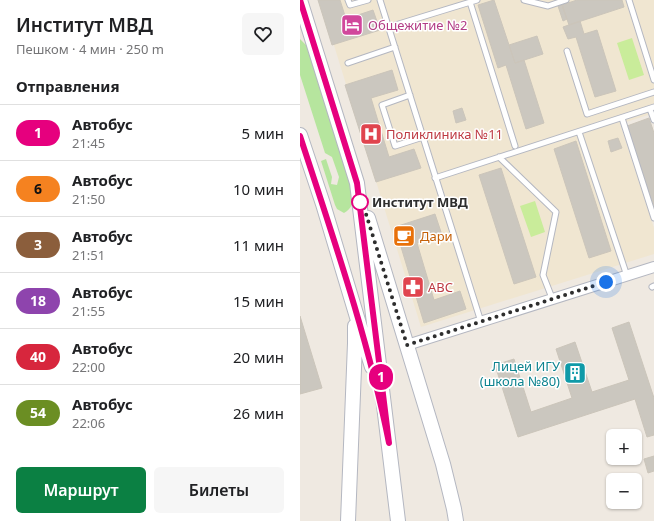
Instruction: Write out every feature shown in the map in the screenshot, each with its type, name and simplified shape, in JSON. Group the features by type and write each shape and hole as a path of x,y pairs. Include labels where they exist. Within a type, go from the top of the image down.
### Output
{"main road":[{"path":"301,4 306,35 357,183 443,464 456,521"},
{"path":"300,136 374,372 389,443"},
{"path":"357,183 398,521"},
{"path":"348,521 356,343 354,308"}],"street":[{"path":"407,345 654,267"}],"lane":[{"path":"348,0 350,6 368,0"},
{"path":"380,0 396,47 435,178 481,322"},
{"path":"389,27 477,0"},
{"path":"524,0 548,6 566,0"},
{"path":"629,0 654,80"},
{"path":"470,2 515,146"},
{"path":"348,63 396,47"},
{"path":"567,51 587,114 654,92"},
{"path":"410,95 382,104 395,146 423,137"},
{"path":"435,178 652,108 654,120"},
{"path":"622,118 654,218"},
{"path":"579,132 627,276"},
{"path":"499,158 556,212 543,275 552,298"}],"shaded area":[{"path":"320,0 654,0 654,113 620,124 654,228 654,254 421,327"}],"green space":[{"path":"632,38 644,75 629,80 617,43"},
{"path":"300,39 307,46 353,192 352,204 344,213 337,209 335,205 321,161 326,159 332,177 331,184 337,185 339,177 332,157 325,153 300,75"},
{"path":"535,201 545,232 531,237 520,206"}],"building":[{"name":"Общежитие №2","path":"318,0 340,0 346,19 373,10 380,30 332,45"},
{"path":"494,0 515,63 524,60 544,123 526,129 506,65 498,68 478,5"},
{"path":"577,0 622,0 624,7 569,25 562,5"},
{"path":"562,5 567,19 563,21 558,6"},
{"path":"580,21 584,34 597,30 616,91 595,97 576,37 568,39 563,27"},
{"path":"537,36 543,54 515,63 509,45"},
{"name":"Поликлиника №11","path":"392,70 398,90 371,98 389,157 414,149 421,168 376,182 345,85"},
{"path":"462,108 466,120 456,123 453,111"},
{"path":"649,118 654,133 654,208 627,126"},
{"path":"618,138 622,148 611,152 608,141"},
{"path":"576,141 611,251 589,258 554,149"},
{"path":"501,168 536,277 514,284 479,175"},
{"path":"435,214 442,235 417,243 434,300 460,291 466,309 424,323 395,227"},
{"path":"300,316 322,388 300,394"},
{"name":"Лицей ИГУ (школа №80)","path":"629,322 654,398 654,435 647,437 635,399 518,437 495,365 514,359 531,412 572,398 556,349 575,342 592,392 629,380 612,328"},
{"path":"654,456 654,471 648,473 644,459"}],"bus line":[{"name":"1","path":"300,0 357,183 389,443 368,351 323,204 300,136"}],"place":[{"name":"Общежитие №2","path":"352,25"},
{"name":"Поликлиника №11","path":"371,134"},
{"name":"Институт МВД","path":"360,202"},
{"name":"Дари","path":"404,236"},
{"name":"ABC","path":"413,287"},
{"name":"Лицей ИГУ (школа №80)","path":"575,373"}],"route":[{"path":"360,202 361,198 407,345 606,282"}]}
